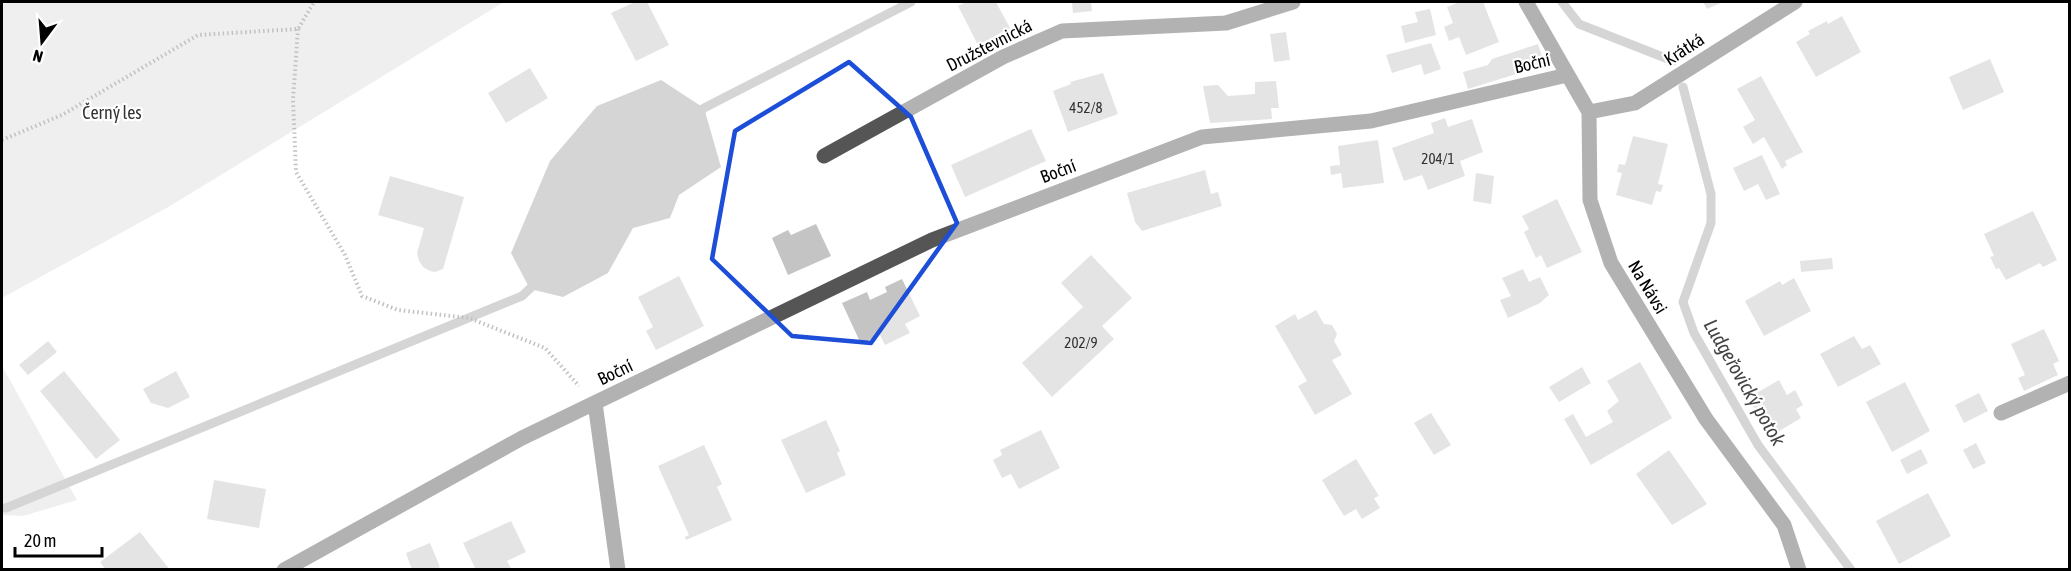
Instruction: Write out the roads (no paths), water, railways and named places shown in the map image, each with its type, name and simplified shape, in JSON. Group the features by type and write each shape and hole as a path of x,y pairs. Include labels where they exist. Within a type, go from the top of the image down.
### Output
{"street":[{"name":"Družstevnická","path":"824,156 1003,57 1062,31 1226,23 1293,2"},
{"path":"1526,2 1589,112"},
{"name":"Krátká","path":"1589,112 1635,103 1795,2"},
{"name":"Boční","path":"284,570 522,438 932,240 1202,137 1371,121 1567,75"},
{"name":"Na Návsi","path":"1589,112 1590,200 1611,264 1706,419 1784,525 1799,570"},
{"path":"2001,413 2070,383"},
{"name":"Boční","path":"595,403 618,570"}],"waterway":[{"path":"696,117 704,108 911,2"},
{"name":"Ludgeřovický potok","path":"1562,2 1579,24 1673,61"},
{"name":"Ludgeřovický potok","path":"1683,87 1711,194 1711,223 1683,302 1694,333 1758,445 1851,570"},
{"path":"2,508 522,296 539,280"}],"park label":[{"name":"Černý les","path":"112,112"}]}
